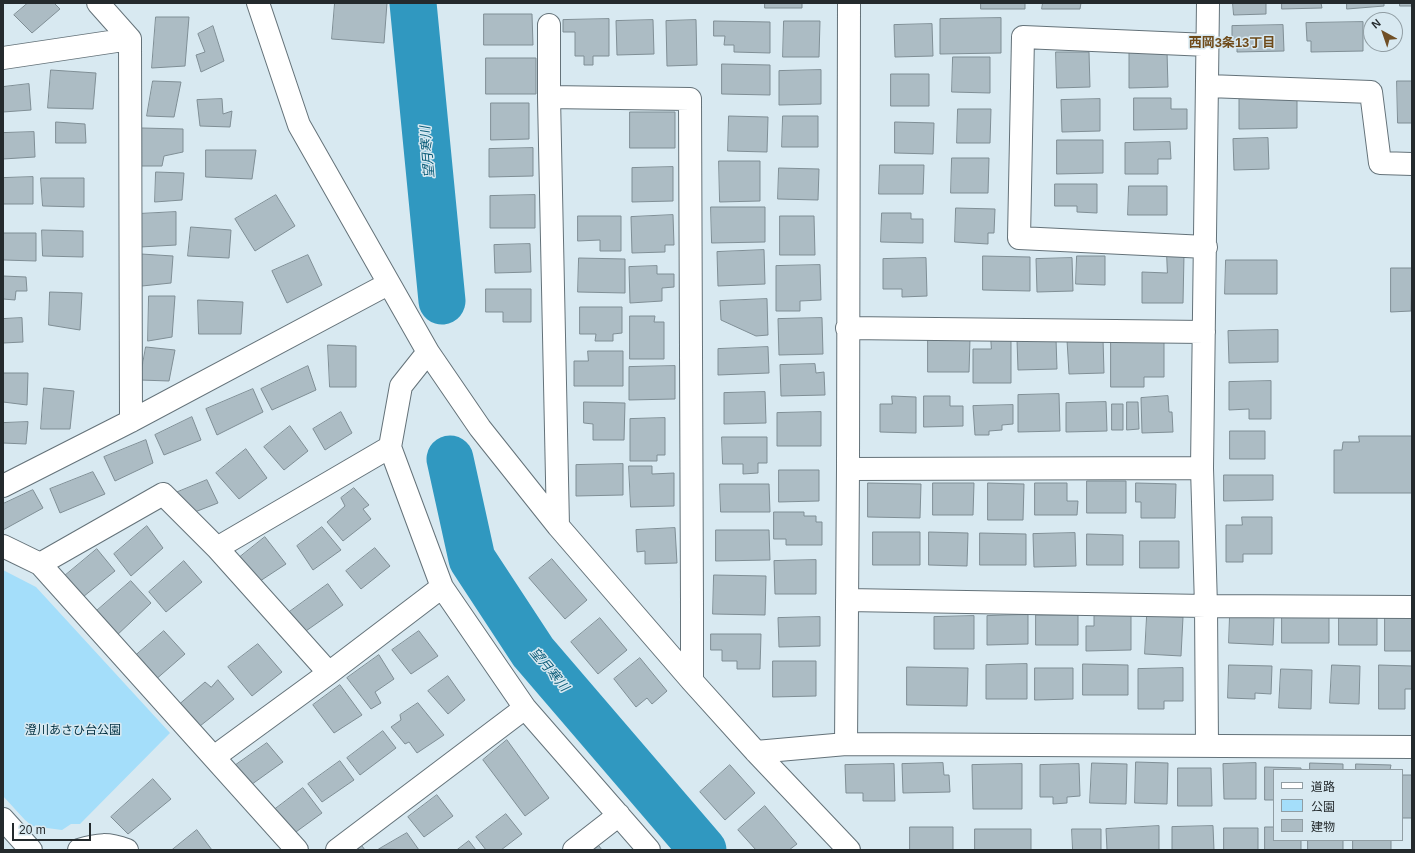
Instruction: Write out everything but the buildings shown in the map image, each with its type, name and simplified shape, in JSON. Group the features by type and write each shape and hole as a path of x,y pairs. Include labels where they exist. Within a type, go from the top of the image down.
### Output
{"street":[{"path":"98,3 130,39 131,421"},
{"path":"258,3 299,125 428,352 480,428 558,526 692,681 756,752 849,850"},
{"path":"846,744 849,3"},
{"path":"1207,746 1206,606 1202,468 1208,3"},
{"path":"549,25 549,97 558,526"},
{"path":"1206,247 1019,238 1024,37 1208,45"},
{"path":"3,58 130,39"},
{"path":"1208,86 1371,92 1380,164 1412,164"},
{"path":"549,97 690,99 692,681"},
{"path":"3,486 131,421 388,284"},
{"path":"848,328 1204,332"},
{"path":"428,352 400,386 390,446 442,587 525,708 649,850"},
{"path":"217,548 390,446"},
{"path":"848,469 1202,468"},
{"path":"40,564 163,494 217,548 329,673"},
{"path":"3,546 40,564 297,850"},
{"path":"214,758 442,587"},
{"path":"847,600 1206,606 1412,607"},
{"path":"337,850 525,708"},
{"path":"756,752 846,744 1412,747"},
{"path":"574,850 619,815"},
{"path":"3,819 31,850"},
{"path":"79,850 95,845 113,845 127,850"}],"green space":[{"name":"澄川あさひ台公園","path":"3,570 36,587 170,733 80,824 71,824 62,830 32,826 3,796"}],"waterway":[{"name":"望月寒川","path":"413,3 442,301"},
{"name":"望月寒川","path":"450,459 472,559 533,652 703,850"}],"district":[{"name":"西岡3条13丁目","path":"1232,43"}]}
